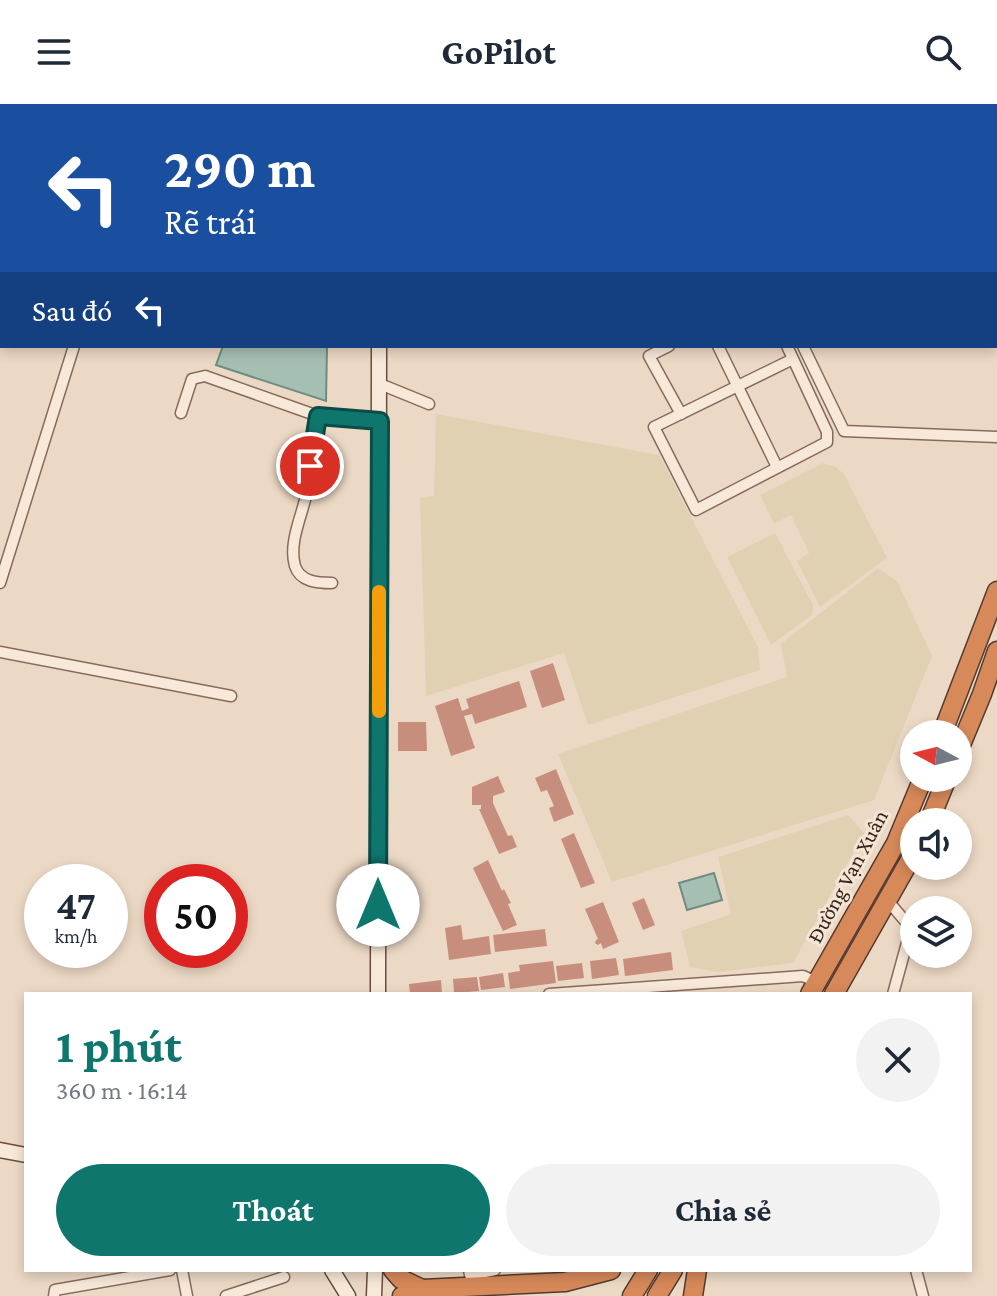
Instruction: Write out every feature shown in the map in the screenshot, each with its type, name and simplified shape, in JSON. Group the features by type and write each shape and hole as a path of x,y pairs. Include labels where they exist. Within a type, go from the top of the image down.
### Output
{"highway":[{"path":"948,720 993,615 997,591"},
{"path":"971,720 997,651"},
{"name":"Đường Vạn Xuân","path":"813,988 896,843 917,792"},
{"name":"Đường Vạn Xuân","path":"835,992 900,879"},
{"path":"395,1272 401,1279 422,1289"},
{"path":"402,1296 422,1289 565,1282 603,1272"},
{"path":"632,1296 647,1272"},
{"path":"657,1296 672,1272"},
{"path":"693,1296 697,1272"},
{"path":"526,1283 562,1296"}],"main road":[{"path":"378,992 379,348"},
{"path":"0,1150 24,1155"},
{"path":"333,1272 348,1296"},
{"path":"374,1296 375,1272"}],"street":[{"path":"0,583 73,348"},
{"path":"719,348 777,467"},
{"path":"788,348 827,432 827,442 696,510 654,427 793,359"},
{"path":"804,348 844,431 997,437"},
{"path":"646,351 681,414"},
{"path":"181,413 192,379 205,376 318,416 380,421"},
{"path":"380,384 429,404"},
{"path":"318,416 294,564 305,578 315,583 332,583"},
{"path":"0,652 231,696"},
{"path":"888,901 911,928 894,992"},
{"path":"599,992 803,976 813,988"},
{"path":"54,1296 55,1290 158,1272"},
{"path":"182,1272 187,1296"},
{"path":"917,1272 923,1296"},
{"path":"226,1296 284,1277"}],"shaded area":[{"path":"222,348 327,348 326,401 216,365"},
{"path":"436,414 659,455 758,647 760,670 588,725 564,653 426,696 420,498 434,496"},
{"path":"823,463 836,467 844,474 887,558 820,607 797,561 809,553 791,515 774,524 760,495"},
{"path":"775,533 813,605 812,615 771,645 727,557"},
{"path":"878,568 897,581 932,656 906,720 900,720 900,735 874,800 612,882 558,754 787,677 781,644"},
{"path":"848,815 864,833 793,963 718,972 690,967 681,931 731,914 718,857"},
{"path":"714,873 722,900 687,910 679,883"}],"building":[{"path":"553,663 565,700 542,708 530,671"},
{"path":"519,681 527,707 475,724 472,714 464,716 475,748 451,756 435,706 458,698 462,711 469,708 466,699"},
{"path":"398,722 426,722 427,751 398,751"},
{"path":"556,769 574,814 554,822 549,808 554,806 547,790 541,792 535,778"},
{"path":"498,776 505,792 493,796 493,803 508,836 512,835 517,847 499,854 479,809 481,805 472,805 472,787"},
{"path":"574,833 595,883 581,888 561,839"},
{"path":"488,860 511,903 508,904 517,925 503,931 473,868"},
{"path":"644,898 655,925 643,930 632,903"},
{"path":"603,902 619,942 603,949 601,943 595,943 598,939 585,909"},
{"path":"461,925 463,940 489,936 491,954 449,960 445,928"},
{"path":"545,929 547,946 495,952 493,935"},
{"path":"671,952 673,970 625,976 623,959"},
{"path":"616,958 619,975 592,979 590,961"},
{"path":"553,961 556,983 510,989 508,973 520,971 519,965"},
{"path":"582,963 584,978 558,981 556,966"},
{"path":"503,973 505,987 481,990 479,977"},
{"path":"477,977 479,991 454,992 453,979"},
{"path":"441,980 442,992 410,992 409,984"}],"slow traffic":[{"path":"379,592 379,711"}],"route":[{"path":"310,466 318,416 380,421 378,905"}]}
